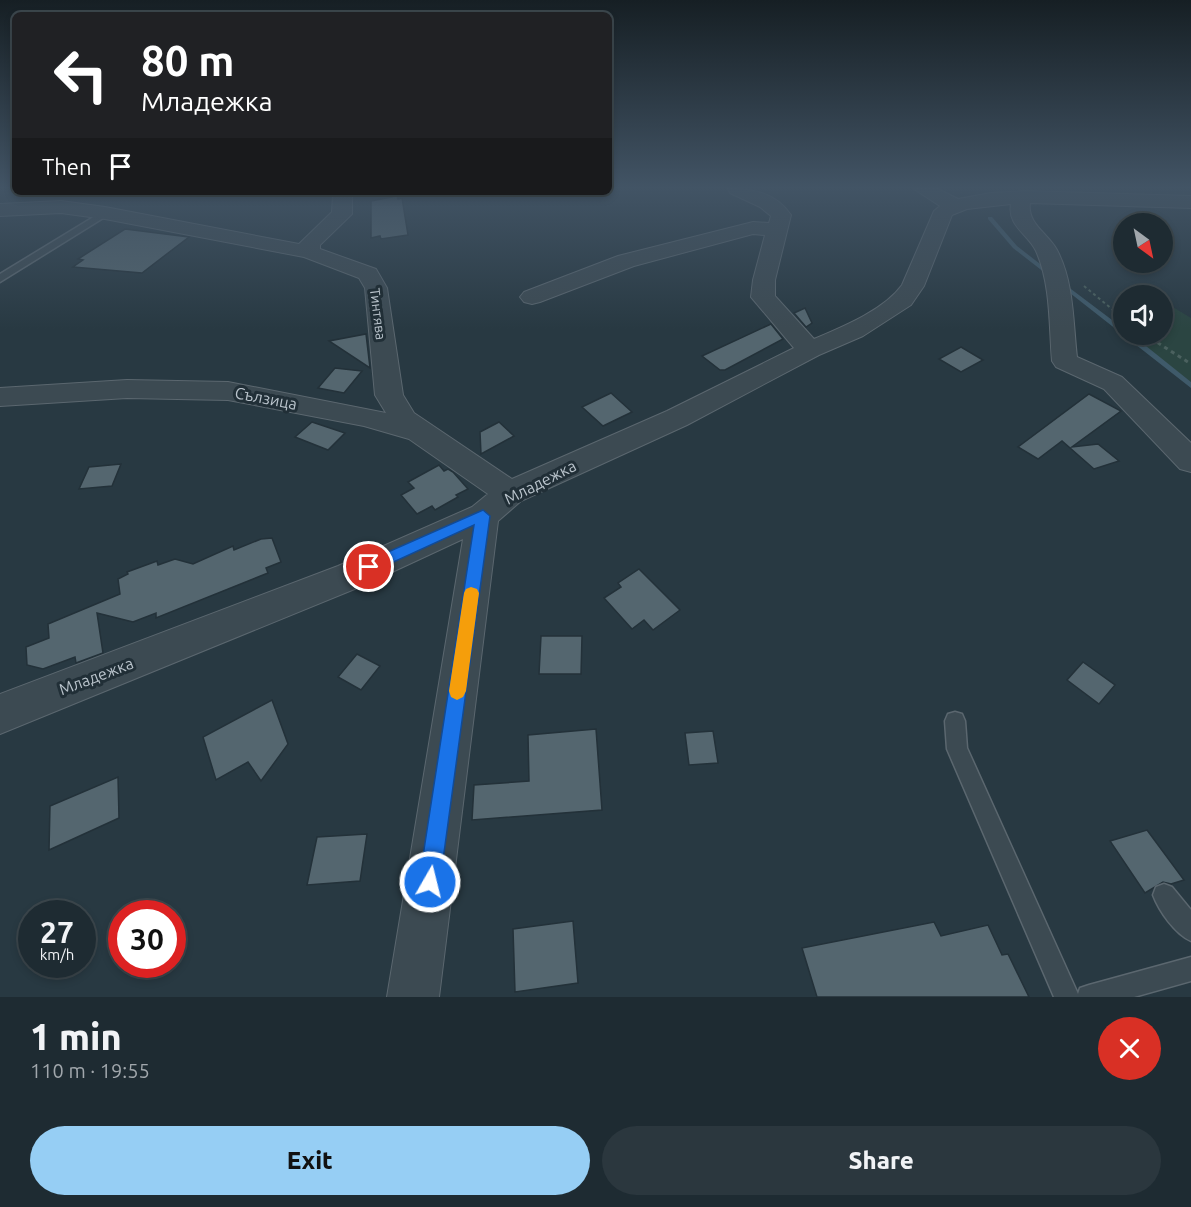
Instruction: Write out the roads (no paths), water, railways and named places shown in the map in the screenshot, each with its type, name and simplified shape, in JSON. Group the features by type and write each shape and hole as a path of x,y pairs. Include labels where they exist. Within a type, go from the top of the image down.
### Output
{"street":[{"name":"Тинтява","path":"223,236 309,252 357,268 374,280 389,395 404,420 419,432"},
{"path":"309,252 310,243 318,236"},
{"path":"532,297 627,261 724,236"},
{"path":"776,236 764,280 763,297 810,350"},
{"name":"Младежка","path":"0,714 350,576 677,418 810,350 854,331 903,300 913,286 934,236"},
{"path":"1034,236 1045,248 1054,273 1065,361 1113,383 1191,462"},
{"name":"Сълзица","path":"0,397 127,389 228,391 364,417 419,432 496,504"},
{"path":"413,997 496,504"}],"lane":[{"path":"0,279 69,236"},
{"path":"955,721 957,749 1067,997"},
{"path":"1164,895 1191,928"},
{"path":"1089,997 1191,969"}],"waterway":[{"path":"1005,236 1015,247 1051,275"},
{"path":"1063,285 1113,324"},
{"path":"1140,345 1191,386"}]}
